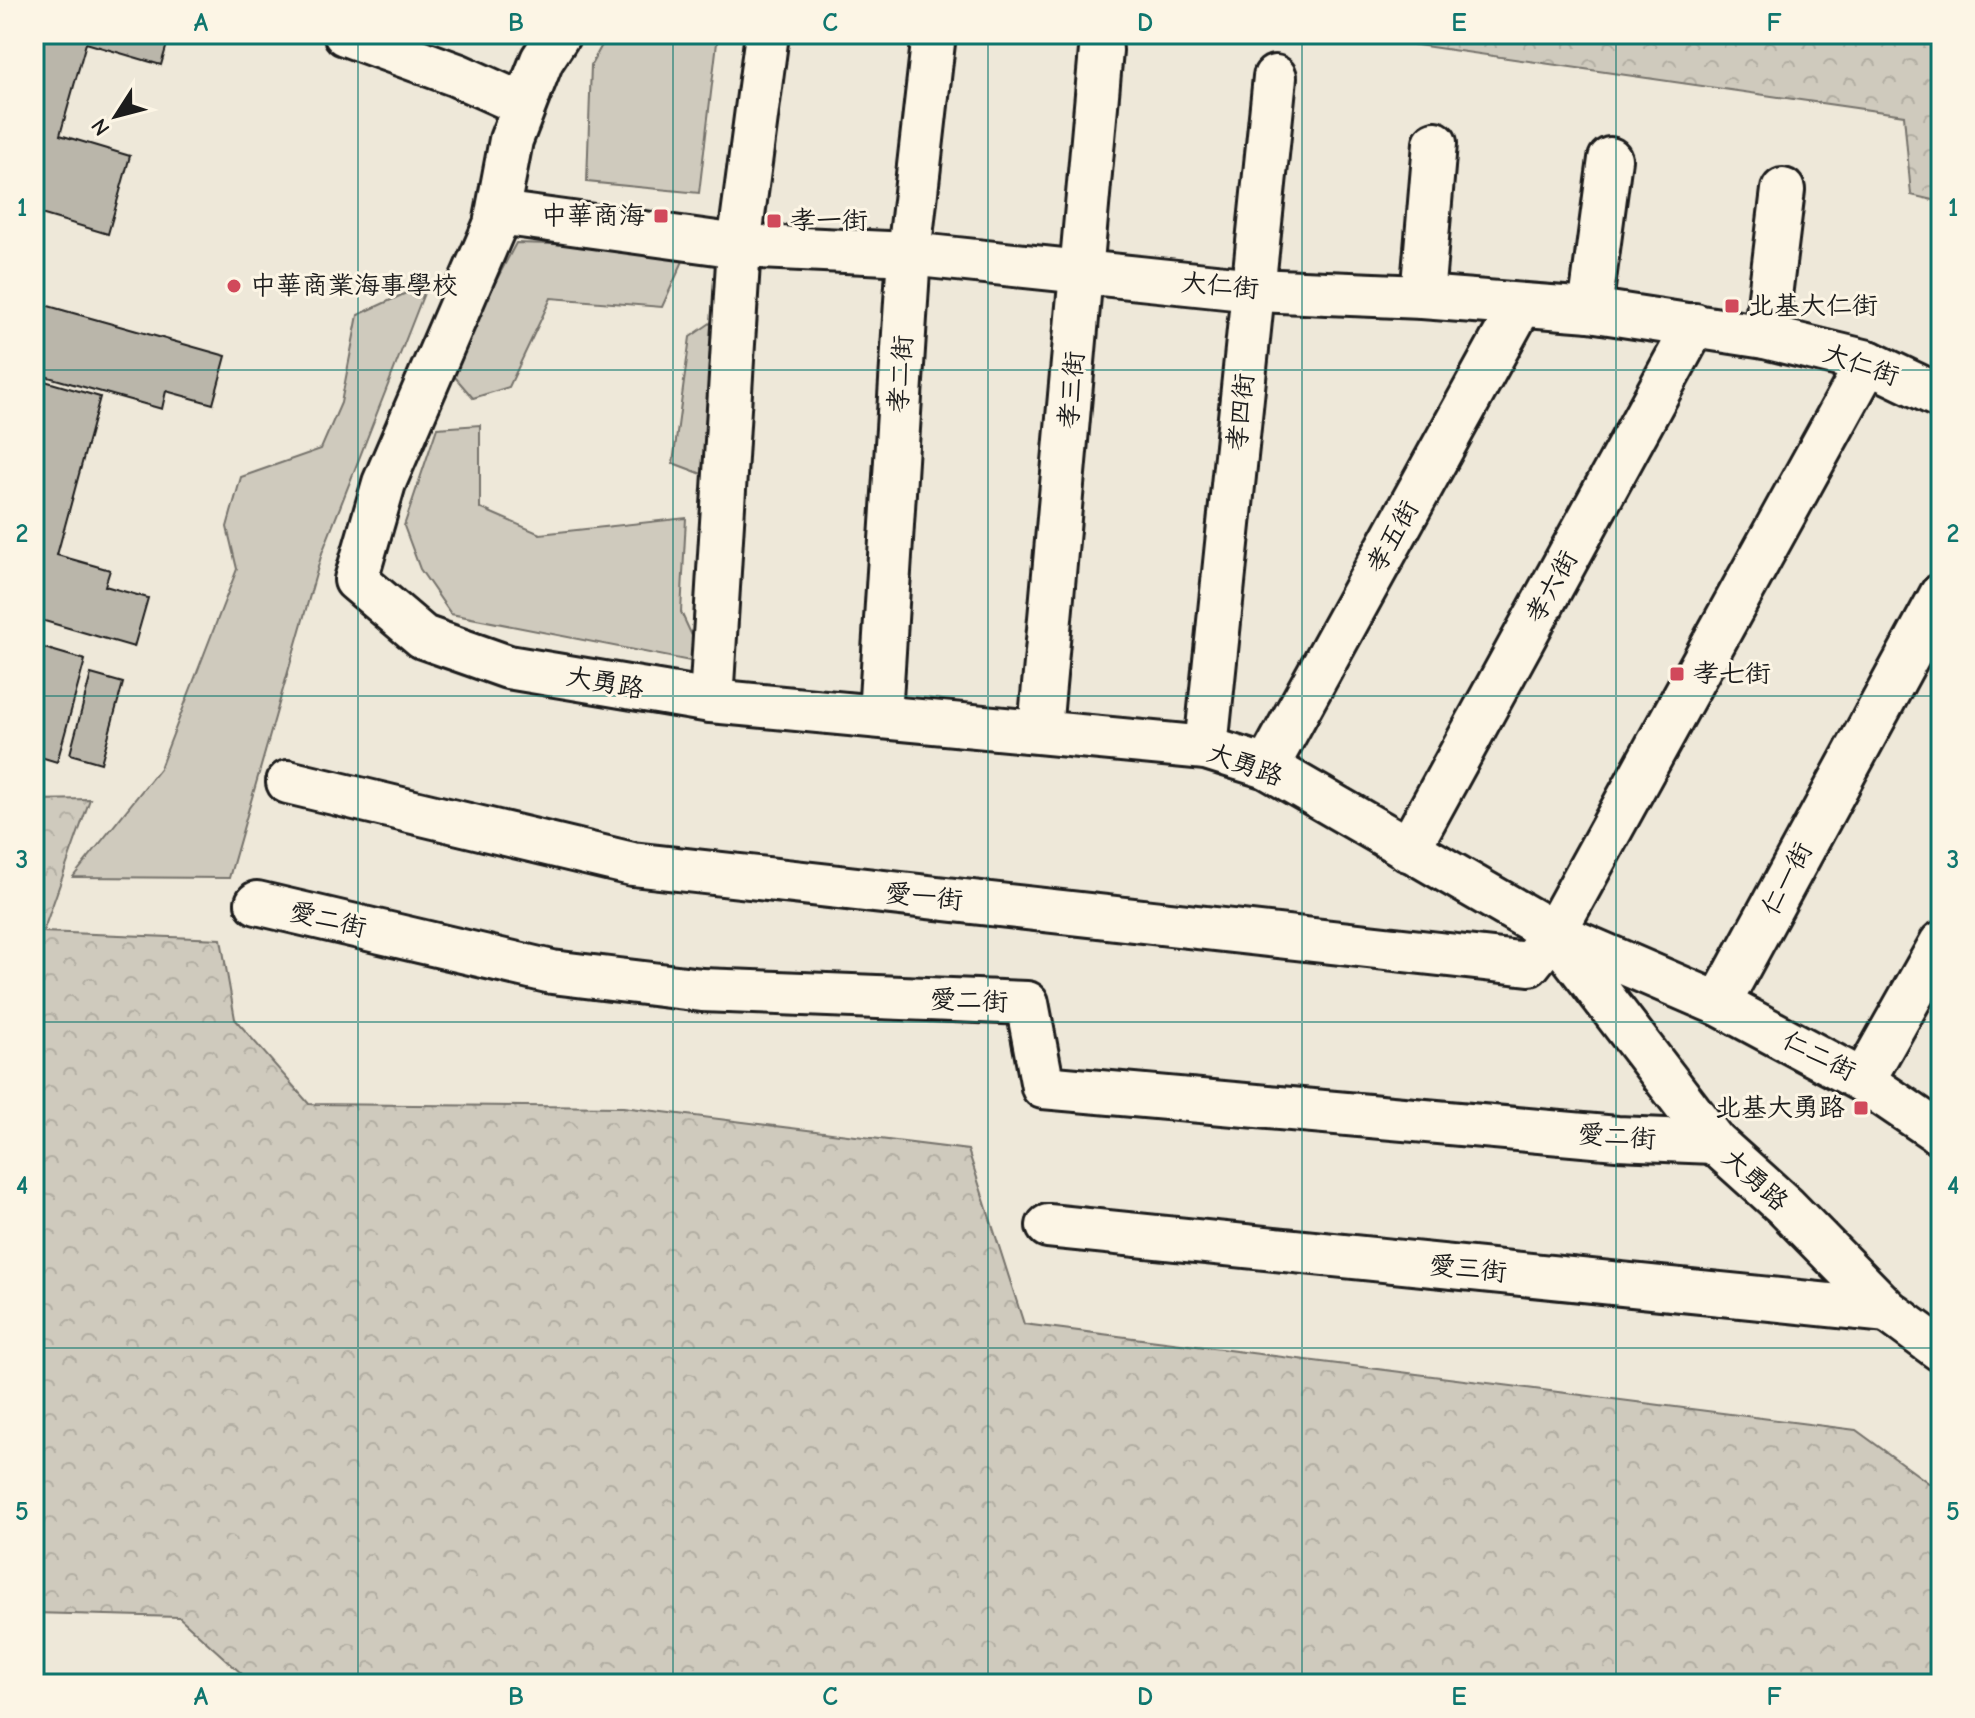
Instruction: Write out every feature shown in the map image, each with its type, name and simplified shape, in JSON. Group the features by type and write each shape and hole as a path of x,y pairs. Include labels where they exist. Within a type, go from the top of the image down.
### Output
{"street":[{"path":"345,34 457,75 524,105"},
{"path":"495,225 511,140 542,60 559,34"},
{"path":"711,701 739,246 767,34"},
{"name":"孝二街","path":"880,715 909,254 934,34"},
{"name":"孝三街","path":"1040,730 1101,50"},
{"name":"孝四街","path":"1206,748 1275,77"},
{"path":"1422,297 1435,143"},
{"path":"1590,310 1610,159"},
{"path":"1765,337 1783,190"},
{"name":"大仁街","path":"495,225 506,214 739,246 909,254 1254,290 1422,297 1520,307 1590,310 1765,337 1868,362 1941,397"},
{"name":"大勇路","path":"495,225 384,483 356,580 423,637 508,667 711,701 1206,748 1267,767 1554,933 1714,1142 1785,1206 1888,1311 1941,1350"},
{"name":"孝五街","path":"1267,767 1520,307"},
{"name":"孝六街","path":"1408,850 1695,325"},
{"path":"1719,1004 1554,933 1868,362"},
{"name":"仁一街","path":"1719,1004 1941,595"},
{"name":"愛一街","path":"288,782 632,864 1529,964 1554,933"},
{"name":"愛二街","path":"257,903 552,972 702,990 1027,1003 1043,1087 1602,1137 1714,1142"},
{"name":"仁二街","path":"1719,1004 1863,1081 1941,943"},
{"path":"1863,1081 1941,1134"},
{"name":"愛三街","path":"1048,1226 1888,1311"}],"green space":[{"path":"608,34 718,34 699,193 587,182 591,65"},
{"path":"1341,34 1941,34 1941,202 1911,195 1904,115"},
{"path":"516,243 689,248 662,307 551,298 509,387 473,398 449,370"},
{"path":"428,283 322,553 229,878 73,877 160,768 237,569 227,527 241,477 321,449 341,403 358,315"},
{"path":"719,317 702,474 673,463 690,337"},
{"path":"480,425 480,508 540,534 686,518 681,612 705,664 451,614 420,569 404,526 437,428"},
{"path":"90,799 43,932 221,939 235,1019 309,1104 623,1107 968,1150 1024,1324 1856,1430 1941,1492 1941,1684 253,1684 179,1617 34,1613 34,800"}],"building":[{"path":"34,34 170,34 161,65 86,43 60,135 130,156 108,234 34,212"},
{"path":"34,302 226,356 213,404 166,391 162,409 34,373"},
{"path":"34,378 100,397 57,555 110,570 105,586 148,598 134,647 34,618"},
{"path":"34,645 85,660 57,762 34,755"},
{"path":"91,674 123,683 101,763 70,754"}],"place":[{"name":"中華商海","path":"661,216"},
{"name":"孝一街","path":"774,221"},
{"name":"中華商業海事學校","path":"234,286"},
{"name":"北基大仁街","path":"1732,306"},
{"name":"孝七街","path":"1677,674"},
{"name":"北基大勇路","path":"1861,1108"}]}
